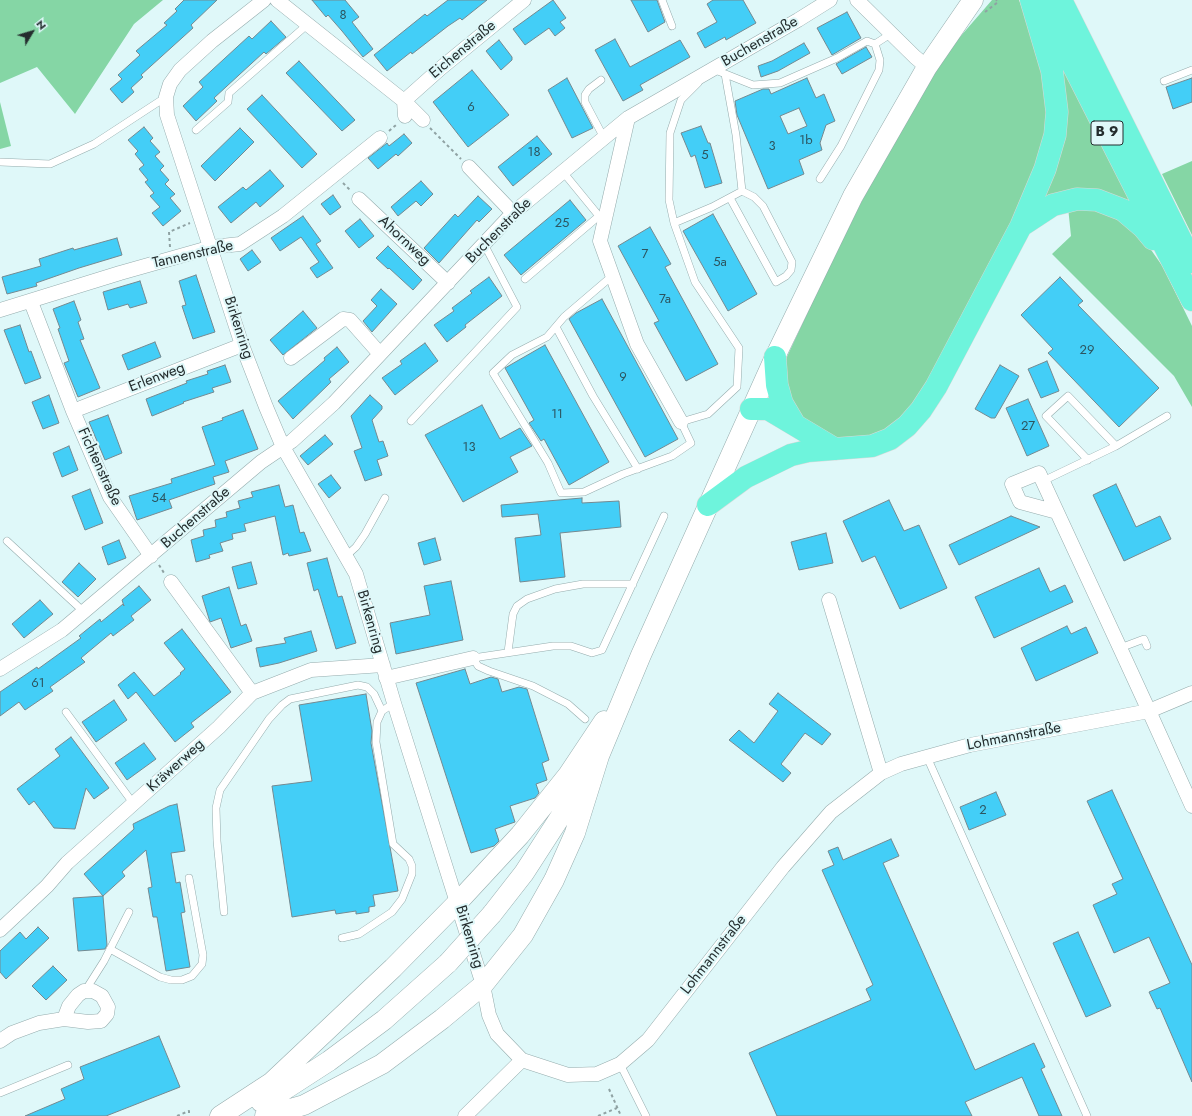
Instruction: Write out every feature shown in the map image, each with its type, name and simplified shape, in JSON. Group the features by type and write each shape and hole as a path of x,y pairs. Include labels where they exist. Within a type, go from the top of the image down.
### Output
{"highway":[{"path":"708,505 746,476 784,458 808,451 872,446 890,439 908,426 921,410 936,387 1021,226 1045,169 1055,135 1057,112 1052,71 1031,0"},
{"name":"B 9","path":"1040,0 1183,264"},
{"name":"B 9","path":"1061,0 1183,264 1192,300"},
{"path":"1021,226 1054,205 1077,200 1097,200 1123,210 1183,264"},
{"path":"775,357 777,385 782,403 795,425"},
{"path":"751,409 768,409 835,449"},
{"path":"751,409 766,425 808,451"}],"main road":[{"path":"265,1116 304,1105 382,1064 484,985 523,935 554,880 575,834 599,756 626,688 775,357 853,196 927,67 973,0"},
{"path":"220,1116 272,1082 393,968 458,902 520,835 568,775 626,688"},
{"path":"232,1116 278,1094 329,1061 384,1020 448,963 492,914 524,873 599,756"}],"street":[{"name":"Birkenring","path":"264,0 212,41 180,70 170,84 166,97 167,115 185,172 212,247 242,345 283,447 356,574 394,703 484,985 488,1015"},
{"path":"277,0 404,101 423,120"},
{"name":"Eichenstraße","path":"404,101 441,68 524,0"},
{"name":"Buchenstraße","path":"0,669 62,630 152,556 261,462 283,447 334,403 513,213 628,118 719,71 830,0"},
{"path":"857,0 927,67"},
{"path":"404,101 405,116"},
{"path":"628,118 600,242 637,344 681,422"},
{"name":"Tannenstraße","path":"0,310 31,302 120,273 212,247 240,244 283,216 380,138"},
{"path":"469,167 513,213"},
{"name":"Ahornweg","path":"360,199 448,283"},
{"name":"Fichtenstraße","path":"31,302 73,410 110,497 152,556"},
{"path":"292,358 343,319 350,320 380,354"},
{"name":"Erlenweg","path":"73,410 242,345"},
{"path":"1057,512 1020,502 1012,484 1039,473 1120,648 1192,806"},
{"path":"171,582 252,693"},
{"path":"829,600 881,773"},
{"path":"385,671 473,658"},
{"name":"Kräwerweg","path":"0,930 47,886 67,862 219,727 252,693 311,670 385,671"},
{"name":"Lohmannstraße","path":"488,1015 497,1034 522,1060 568,1075 596,1074 620,1064 648,1040 783,866 831,812 881,773 901,764 970,745 1149,712 1192,693"},
{"path":"0,1041 12,1033 39,1023 64,1019 88,1022 100,1021 107,1014 108,1007 102,996 93,991 84,992 78,995 69,1006 64,1019"},
{"path":"465,1116 522,1060"}],"lane":[{"path":"662,0 672,26"},
{"path":"196,130 228,102 229,93 308,24"},
{"path":"875,44 892,34"},
{"path":"719,71 753,85 780,83 837,58 867,41 875,44"},
{"path":"820,179 841,146 879,70 880,60 875,44"},
{"path":"1164,82 1192,70"},
{"path":"719,71 736,135 742,191"},
{"path":"612,276 564,317 547,337 512,355 493,373 548,463 561,493 584,492 672,456 690,443 681,422 708,414 737,387 739,348 695,282 674,223 669,200 670,133 681,100 719,71"},
{"path":"601,80 589,89 585,95 585,102 604,138"},
{"path":"0,162 50,164 94,144 166,97"},
{"path":"525,279 599,216 563,172"},
{"path":"674,223 712,207 742,191"},
{"path":"730,198 776,282 786,276 791,270 792,262 763,206 754,197 742,191"},
{"path":"411,421 517,307 484,244"},
{"path":"556,326 593,396 638,469"},
{"path":"1088,460 1046,416 1068,396 1116,446"},
{"path":"1043,481 1116,446 1167,416"},
{"path":"346,556 356,547 365,534 385,498"},
{"path":"585,719 568,704 533,686 488,671 478,666 473,658 534,648 571,646 592,653 597,653 602,650 664,516"},
{"path":"7,541 84,612"},
{"path":"508,652 513,614 517,606 527,599 555,589 583,584 633,584"},
{"path":"1120,648 1144,639 1146,646"},
{"path":"224,912 217,841 216,808 220,790 269,719 282,704 290,699 305,694 358,685 367,687 374,694 382,711"},
{"path":"342,938 360,934 392,912 402,899 412,874 412,866 409,859 397,849 392,837 376,742 377,722 382,711 394,703"},
{"path":"66,712 133,804"},
{"path":"927,757 1087,1116"},
{"path":"110,949 160,977 171,980 182,980 192,976 202,964 204,955 189,878"},
{"path":"84,992 110,949 129,912"},
{"path":"620,1064 646,1116"},
{"path":"0,1093 68,1065"}],"path":[{"path":"380,138 405,116"},
{"path":"423,120 469,167"},
{"path":"334,174 360,199"},
{"path":"171,259 169,232 202,219"},
{"path":"152,556 171,582"},
{"path":"609,1089 621,1116"},
{"path":"598,1116 617,1108"},
{"path":"177,1116 189,1111 189,1116"}],"green space":[{"path":"0,0 163,0 134,24 75,114 37,67 0,83"},
{"path":"992,0 1019,0 1034,38 1050,113 1039,171 912,411 880,434 847,439 831,437 796,413 787,398 786,359 831,262 876,173 919,97 953,45"},
{"path":"1050,40 1138,211 1125,205 1036,210 1050,171"},
{"path":"0,102 11,146 0,149"},
{"path":"1192,161 1192,235 1162,174"},
{"path":"1095,206 1140,234 1163,267 1192,326 1192,407 1174,376 1052,254 1071,236 1068,207"}],"building":[{"path":"184,0 217,0 191,25 193,28 141,75 143,77 131,88 134,92 122,103 110,89 122,79 118,75 140,55 136,51 167,25 164,23 177,11 175,9"},
{"path":"312,0 345,0 359,17 352,22 373,49 363,57 328,15 326,17"},
{"path":"448,0 487,0 462,20 460,18 448,26 387,71 374,55 425,14 427,16"},
{"path":"553,0 566,18 560,22 565,28 555,36 549,28 525,45 513,29"},
{"path":"631,0 657,0 665,22 648,32"},
{"path":"713,0 743,0 756,23 726,40 725,37 705,48 697,33 717,22 707,4"},
{"path":"847,12 861,38 832,55 817,28"},
{"path":"271,21 286,37 266,54 264,52 214,98 217,101 196,121 183,106 203,87 199,82 249,36 252,39"},
{"path":"615,39 630,67 680,40 690,57 640,85 643,90 623,101 595,50"},
{"path":"499,40 512,57 512,60 501,70 486,51"},
{"path":"804,43 810,53 778,71 761,77 758,66 772,61"},
{"path":"866,47 872,57 842,74 836,64"},
{"path":"299,61 355,120 342,131 286,73"},
{"path":"472,70 509,115 468,147 433,102"},
{"path":"567,78 593,128 572,138 548,90"},
{"path":"807,78 816,98 824,94 835,121 826,125 820,143 822,150 799,160 804,174 768,189 737,115 735,101 763,89 769,89 771,94","holes":["799,108 807,126 788,134 780,116"]},
{"path":"1192,78 1192,102 1173,109 1166,87"},
{"path":"262,95 317,154 302,168 247,109"},
{"path":"701,126 708,143 710,143 722,183 705,188 695,155 691,157 681,133"},
{"path":"144,127 153,138 150,141 160,152 155,156 164,166 160,170 169,180 165,184 175,194 170,198 181,211 163,226 152,213 160,207 150,196 154,193 145,182 148,180 139,169 144,165 135,154 138,151 128,140"},
{"path":"240,128 254,142 215,181 201,166"},
{"path":"404,134 412,143 398,156 396,154 378,169 368,158 387,143 389,146"},
{"path":"537,136 552,154 513,186 498,167"},
{"path":"270,170 284,186 260,207 256,202 231,223 218,207 243,187 246,190"},
{"path":"421,181 433,194 421,206 416,201 398,216 391,207"},
{"path":"333,195 341,207 330,215 321,204"},
{"path":"478,196 492,209 479,222 477,220 439,263 424,248 455,214 458,217"},
{"path":"570,200 586,220 521,275 504,255"},
{"path":"713,214 757,294 728,311 683,231"},
{"path":"303,216 321,241 316,244 333,268 317,278 310,268 319,262 301,237 280,251 271,238"},
{"path":"360,219 374,236 359,248 345,231"},
{"path":"650,227 671,264 665,267 718,364 686,381 654,323 659,321 618,246"},
{"path":"117,238 122,255 36,283 37,286 7,294 2,277 41,266 39,259 73,248 74,250"},
{"path":"388,246 422,280 413,290 376,258"},
{"path":"252,250 261,262 248,271 240,259"},
{"path":"196,275 215,332 193,339 182,306 186,305 179,281"},
{"path":"489,277 502,296 465,325 466,327 447,342 434,325 454,311 452,308 472,293 470,291"},
{"path":"1060,277 1083,301 1078,305 1159,388 1119,427 1048,353 1053,349 1021,315"},
{"path":"140,281 147,303 130,308 128,304 108,310 103,292"},
{"path":"381,289 397,304 372,332 363,321 377,306 371,300"},
{"path":"602,299 678,439 645,457 569,319 576,313"},
{"path":"74,301 81,320 78,322 84,339 80,340 100,388 78,397 64,363 69,361 53,309"},
{"path":"303,311 317,328 283,355 270,340"},
{"path":"20,325 29,352 31,351 41,378 25,384 4,330"},
{"path":"155,342 161,357 128,370 122,355"},
{"path":"425,343 438,361 395,395 382,378 402,364 400,361"},
{"path":"545,345 609,462 569,485 544,439 541,441 529,423 534,420 505,368"},
{"path":"337,347 349,362 329,379 331,382 293,419 278,401 325,360 324,358"},
{"path":"1047,361 1059,391 1041,398 1028,369"},
{"path":"225,365 231,382 212,388 214,392 183,402 184,403 152,416 146,399 187,383 186,381 208,374 207,371"},
{"path":"1000,365 1019,376 995,418 991,418 975,409"},
{"path":"49,395 59,423 43,429 32,402"},
{"path":"370,395 382,406 382,409 372,420 379,442 383,441 388,456 377,460 382,475 365,481 354,451 362,448 351,416"},
{"path":"1028,399 1049,446 1027,456 1006,408"},
{"path":"482,405 500,439 520,428 532,446 510,457 518,472 463,502 425,435"},
{"path":"243,410 258,449 225,461 229,472 213,477 215,484 169,500 172,508 137,520 129,496 172,483 171,479 215,465 202,427 223,420 222,418"},
{"path":"108,415 122,453 105,460 89,422"},
{"path":"325,435 333,444 308,465 300,456"},
{"path":"69,446 78,470 62,477 53,453"},
{"path":"331,475 341,488 329,498 318,484"},
{"path":"1116,484 1136,527 1160,516 1171,539 1124,561 1093,495"},
{"path":"279,485 285,507 293,505 300,533 304,532 311,551 289,556 288,553 283,555 275,516 244,524 246,531 232,534 233,539 220,543 223,551 209,555 210,558 196,562 191,540 204,536 203,530 216,527 215,520 227,517 226,512 240,508 238,501 253,497 251,492"},
{"path":"90,489 103,523 85,530 72,496"},
{"path":"582,498 582,503 619,501 621,527 560,533 565,577 520,582 515,538 541,535 538,514 502,517 501,505"},
{"path":"889,500 904,531 919,525 947,588 900,609 875,556 862,562 843,521"},
{"path":"1011,516 1040,527 959,565 949,545"},
{"path":"826,533 833,563 799,570 791,542"},
{"path":"435,538 441,560 424,565 418,543"},
{"path":"119,540 126,558 108,565 102,547"},
{"path":"327,558 338,597 342,596 356,643 336,649 318,589 314,591 307,563"},
{"path":"251,562 257,584 238,589 232,567"},
{"path":"79,563 96,579 78,597 62,582"},
{"path":"1039,568 1050,592 1065,585 1073,602 994,638 975,597"},
{"path":"451,581 463,640 396,654 390,623 430,615 424,586"},
{"path":"139,586 151,600 131,616 134,620 113,636 111,633 81,658 85,662 50,687 53,691 25,710 19,702 0,716 0,692 37,667 38,669 81,638 79,636 100,619 101,622 123,604 124,606 122,600"},
{"path":"229,587 241,626 246,624 252,641 231,648 221,618 210,622 202,596"},
{"path":"40,600 53,614 24,638 12,624"},
{"path":"1067,626 1071,634 1086,627 1098,653 1036,681 1021,648"},
{"path":"182,629 231,692 191,723 194,727 175,742 136,692 128,699 118,685 134,672 154,696 181,674 180,673 185,669 164,643"},
{"path":"311,631 317,651 279,663 260,667 256,648 286,643 284,638"},
{"path":"465,669 470,684 491,677 498,679 502,692 519,687 527,689 549,760 542,763 547,780 536,784 539,793 535,798 510,806 515,822 495,829 499,841 494,846 471,853 416,683"},
{"path":"778,693 831,734 822,745 805,733 781,764 791,773 783,782 729,740 739,730 754,743 778,711 769,704"},
{"path":"366,694 372,731 371,743 398,891 373,895 375,906 369,907 369,912 356,914 356,911 336,914 335,910 292,917 272,786 312,781 299,705"},
{"path":"114,700 127,720 96,742 82,722"},
{"path":"71,737 109,788 94,799 86,788 75,829 54,828 34,801 29,805 17,789 60,756 55,749"},
{"path":"144,743 156,759 127,780 115,763"},
{"path":"1112,790 1192,965 1192,1082 1160,1008 1157,1009 1149,992 1170,983 1149,937 1114,953 1093,905 1117,894 1112,884 1123,879 1087,801"},
{"path":"996,792 1006,815 969,830 960,807"},
{"path":"177,804 185,851 171,853 176,883 180,882 185,912 181,913 190,967 166,971 157,917 153,917 148,888 152,887 146,850 122,872 125,876 103,896 84,874 134,829 133,824 169,806"},
{"path":"891,839 899,856 883,863 975,1070 1034,1043 1045,1067 1041,1069 1062,1116 1039,1116 1022,1077 965,1102 972,1116 777,1116 749,1053 871,1000 866,989 873,985 822,870 834,865 828,851 838,847 843,860"},
{"path":"103,896 107,945 105,949 78,951 73,898"},
{"path":"38,927 49,938 6,979 0,972 0,951 20,932 26,939"},
{"path":"1078,932 1111,1006 1086,1017 1053,943"},
{"path":"53,966 67,980 46,1000 32,986"},
{"path":"159,1036 180,1087 106,1116 25,1116 65,1099 61,1089 84,1079 80,1067"}]}
